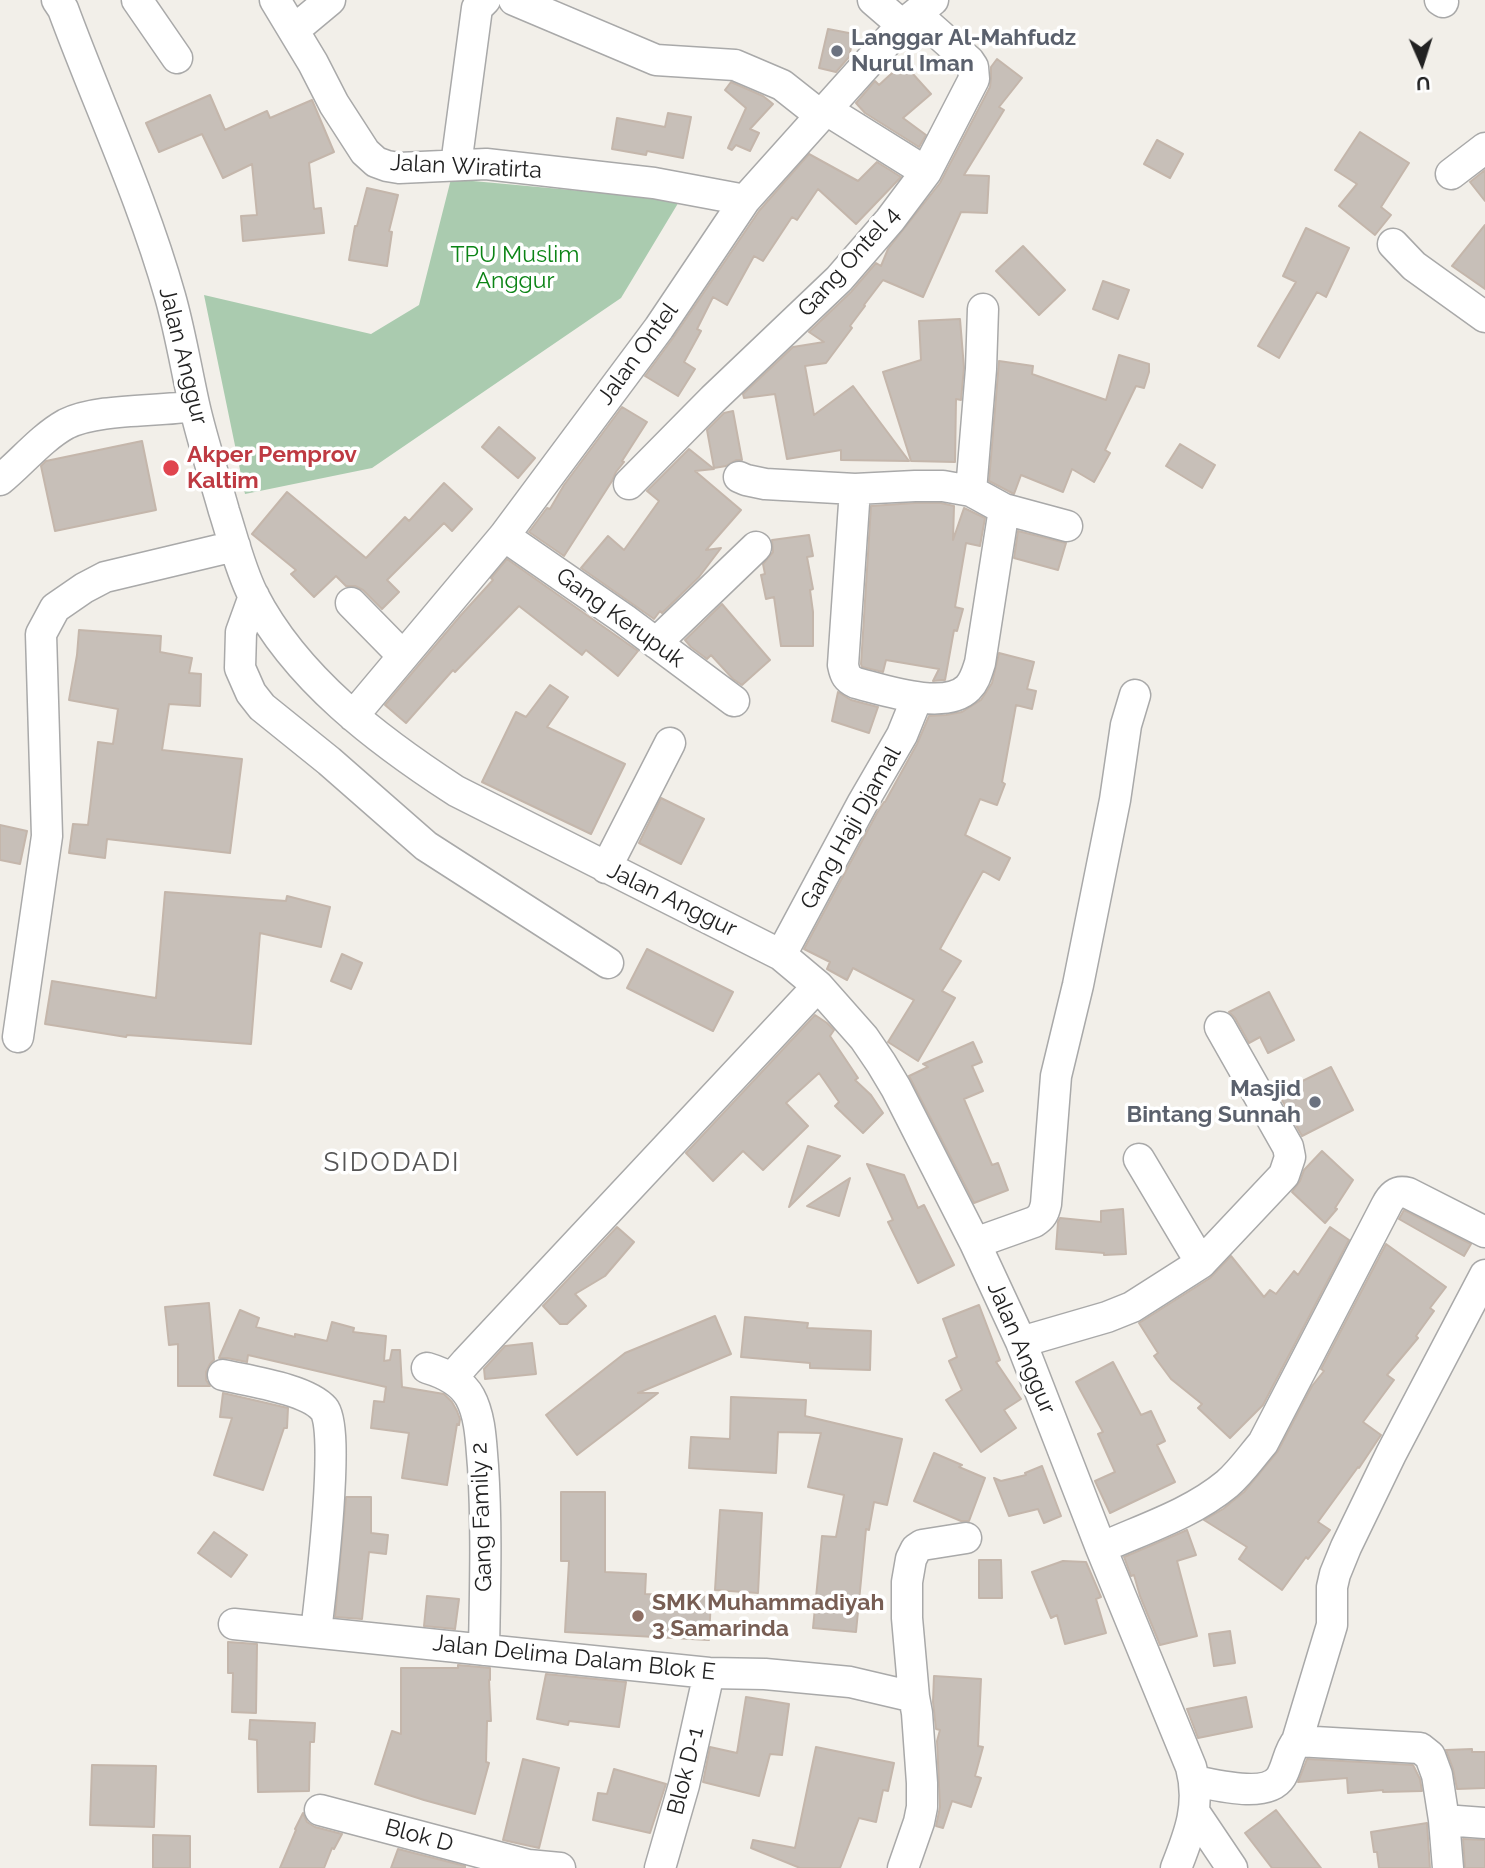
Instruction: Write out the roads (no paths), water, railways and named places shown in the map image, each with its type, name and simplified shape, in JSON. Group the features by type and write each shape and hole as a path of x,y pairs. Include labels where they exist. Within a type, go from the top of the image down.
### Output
{"street":[{"path":"136,0 177,58"},
{"name":"Jalan Wiratirta","path":"275,0 334,104 365,152 376,162 398,168 486,164 654,183 745,200"},
{"path":"294,30 330,0"},
{"path":"456,165 477,8 485,0"},
{"path":"514,0 656,60 735,65 782,85 926,172"},
{"path":"873,0 917,13"},
{"name":"Jalan Anggur","path":"63,3 144,215 170,297 194,406 239,564 279,639 352,716 419,767 456,791 781,956 818,986 864,1038 896,1088 975,1243 1021,1342 1101,1548 1191,1767 1195,1781 1195,1813 1176,1868"},
{"name":"Jalan Ontel","path":"352,716 504,536 659,327 745,200 823,112 917,13"},
{"name":"Gang Ontel 4","path":"629,484 713,399 839,279 890,220 926,172 974,79 974,72 969,61 917,13"},
{"path":"1451,173 1485,148"},
{"path":"1393,244 1414,266 1485,317"},
{"path":"971,491 983,309"},
{"path":"0,480 43,440 68,424 108,414 194,406"},
{"path":"739,477 765,484 855,489 943,486 971,491 1004,509 1067,526"},
{"path":"855,489 844,671 849,680 856,683 917,698 952,696 970,686 975,677 980,663 1004,509"},
{"name":"Gang Kerupuk","path":"504,536 734,701"},
{"path":"18,1037 47,836 41,634 55,608 105,576 235,546"},
{"path":"656,643 756,547"},
{"path":"254,596 241,632 240,668 251,693 262,706 426,846 608,963"},
{"path":"351,603 403,656"},
{"path":"975,1243 1034,1222 1044,1213 1056,1076 1078,985 1115,800 1126,725 1135,695"},
{"name":"Gang Haji Djamal","path":"781,956 862,803 902,735 917,698"},
{"path":"606,868 670,744"},
{"name":"Gang Family 2","path":"484,1650 486,1548 482,1446 473,1403 462,1387 440,1373 475,1352 818,986"},
{"path":"1021,1342 1107,1318 1132,1307 1201,1263 1284,1174 1289,1165 1288,1147 1220,1027"},
{"path":"1139,1159 1201,1263"},
{"path":"1101,1548 1188,1509 1210,1496 1241,1471 1263,1443 1393,1195 1402,1191 1408,1193 1485,1232"},
{"path":"1195,1781 1240,1789 1268,1786 1279,1779 1297,1741 1332,1625 1332,1587 1346,1547 1391,1454 1485,1275"},
{"path":"223,1375 297,1392 321,1406 329,1416 332,1438 329,1490 316,1632"},
{"path":"903,1868 922,1807 918,1727 906,1618 911,1559 916,1549 922,1545 966,1538"},
{"name":"Jalan Delima Dalam Blok E","path":"234,1624 709,1673 765,1674 850,1682 914,1697"},
{"name":"Blok D-1","path":"660,1868 684,1785 709,1673"},
{"path":"1297,1741 1420,1748 1426,1751 1435,1765 1448,1868"},
{"name":"Blok D","path":"320,1810 528,1865 560,1868"},
{"path":"1195,1813 1232,1868"},
{"path":"1444,1820 1485,1823"}],"place":[{"name":"Langgar Al-Mahfudz Nurul Iman","path":"837,51"},
{"name":"Akper Pemprov Kaltim","path":"171,468"},
{"name":"Masjid Bintang Sunnah","path":"1315,1102"},
{"name":"SMK Muhammadiyah 3 Samarinda","path":"638,1616"}],"district":[{"name":"SIDODADI","path":"392,1163"}],"park label":[{"name":"TPU Muslim Anggur","path":"515,268"}]}
